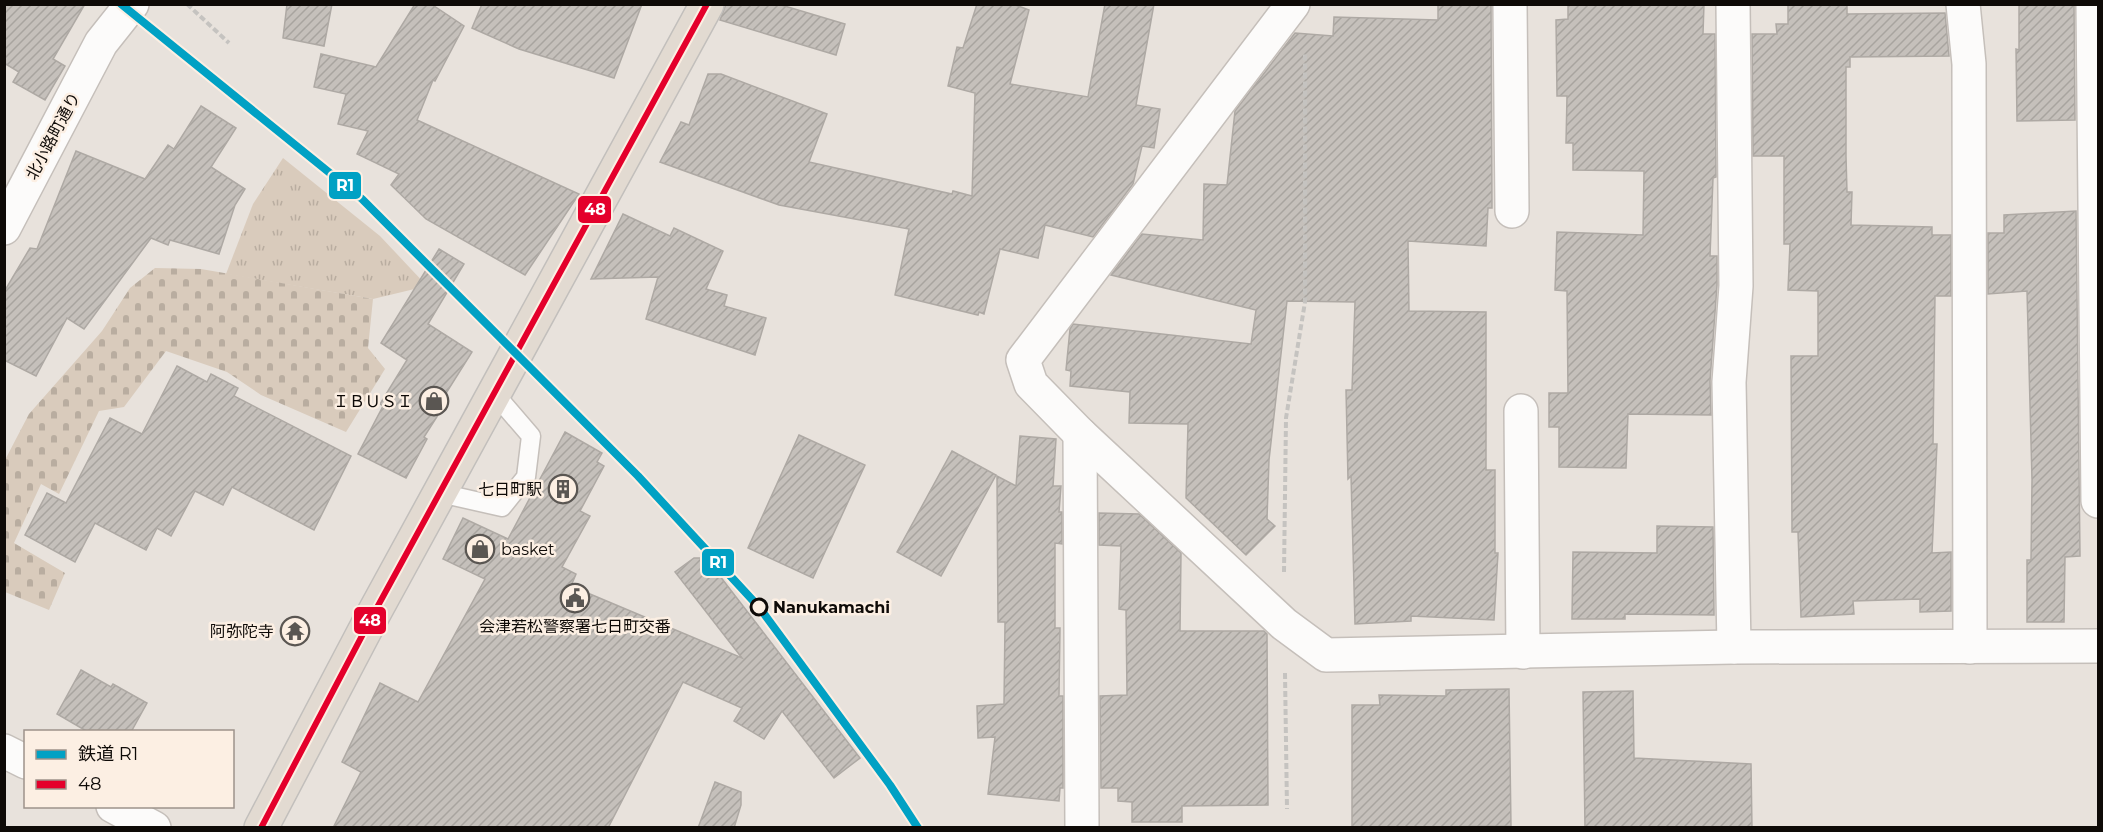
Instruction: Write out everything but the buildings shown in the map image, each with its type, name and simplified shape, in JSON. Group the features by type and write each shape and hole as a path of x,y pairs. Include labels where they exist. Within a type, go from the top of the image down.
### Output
{"highway":[{"path":"261,828 374,613 706,4"}],"street":[{"name":"北小路町通り","path":"4,228 101,43 132,4"},
{"path":"1293,4 1023,360 1031,384 1080,434 1284,624 1326,655 1734,647 2098,646"},
{"path":"1510,4 1512,211"},
{"path":"1733,4 1736,286 1729,382 1734,647"},
{"path":"1963,4 1969,64 1970,647"},
{"path":"2093,4 2098,501"},
{"path":"1521,411 1523,652"},
{"path":"1080,434 1082,828"},
{"path":"4,751 24,761"},
{"path":"115,808 154,828"}],"lane":[{"path":"440,493 502,507 526,477 531,436 494,393"}],"path":[{"path":"187,4 229,43"},
{"path":"1287,809 1284,624 1286,418 1305,302 1305,52"}],"green space":[{"path":"283,158 380,236 427,286 373,299 226,274 253,204"},
{"path":"155,268 201,269 373,299 368,348 385,369 346,432 261,395 227,372 166,351 124,407 99,411 59,494 41,484 14,543 65,573 49,610 5,592 5,460 29,414 102,331 130,288"}],"rail line":[{"name":"R1","path":"121,4 362,199 638,476 759,607 890,785 918,828"}],"transit line":[{"name":"48","path":"261,828 374,613 707,4"}],"place":[{"name":"ＩＢＵＳＩ","path":"434,401"},
{"name":"七日町駅","path":"563,489"},
{"name":"basket","path":"480,549"},
{"name":"会津若松警察署七日町交番","path":"575,598"},
{"name":"Nanukamachi","path":"759,607"},
{"name":"阿弥陀寺","path":"295,631"}]}
